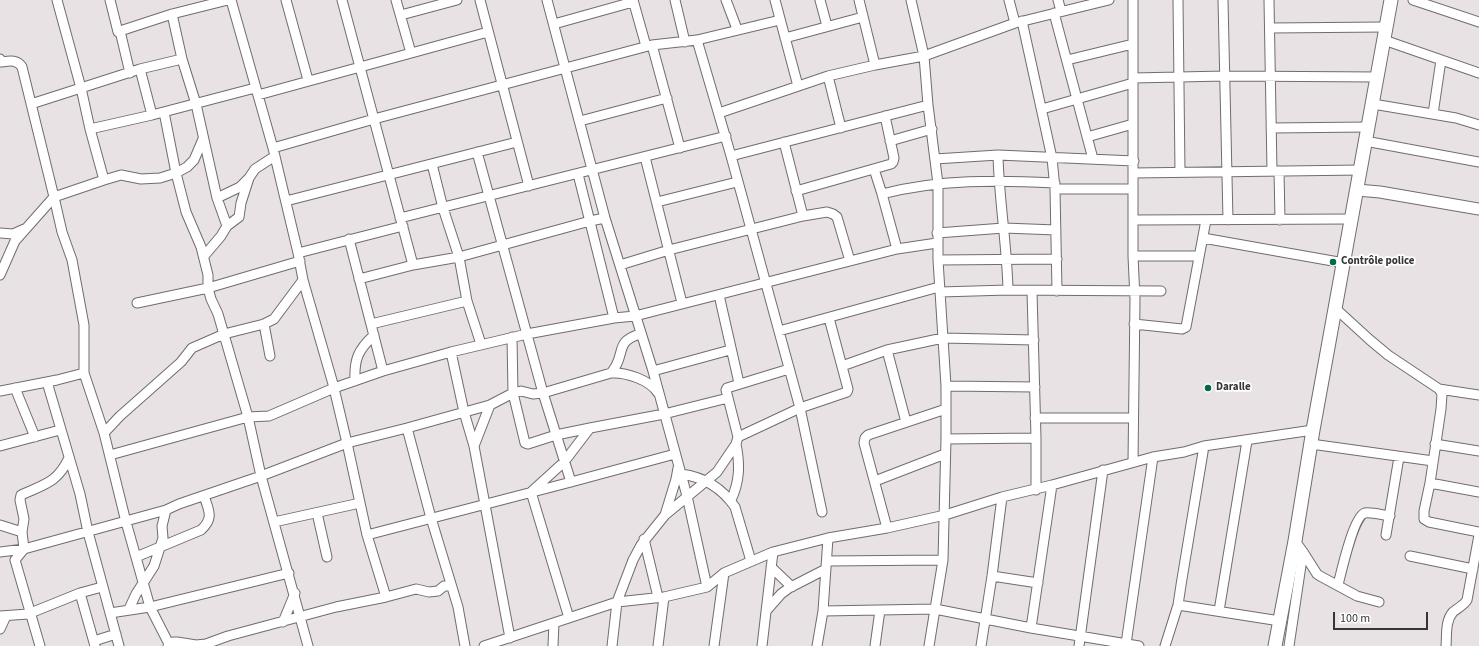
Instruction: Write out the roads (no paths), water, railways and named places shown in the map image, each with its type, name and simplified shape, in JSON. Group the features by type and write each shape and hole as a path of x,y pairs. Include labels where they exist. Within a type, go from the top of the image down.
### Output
{"highway":[{"path":"1276,646 1313,430 1391,0"}],"main road":[{"path":"1357,190 1380,192 1479,209"}],"street":[{"path":"57,0 104,180"},
{"path":"110,0 118,32 120,31 130,73"},
{"path":"120,31 172,14 229,0 274,152 303,280 334,388 367,535 386,598"},
{"path":"286,0 308,80"},
{"path":"342,0 413,265"},
{"path":"396,0 411,53"},
{"path":"401,15 457,0"},
{"path":"480,0 529,186"},
{"path":"547,0 606,218 640,334 653,371 676,454 707,587"},
{"path":"675,0 685,42"},
{"path":"726,0 737,29"},
{"path":"774,0 798,86"},
{"path":"820,0 827,26"},
{"path":"859,0 875,65"},
{"path":"911,0 924,56 928,105 938,184 937,243 946,386 945,515 943,560 929,646"},
{"path":"1009,0 1019,22 1042,109 1052,158 1055,186 1057,291"},
{"path":"1058,0 1058,12 1067,60 1093,159"},
{"path":"719,113 828,76 924,56 1019,22 1109,0"},
{"path":"1133,0 1133,462"},
{"path":"1178,0 1180,172"},
{"path":"1223,0 1228,220"},
{"path":"1269,0 1271,128 1280,220"},
{"path":"1413,0 1479,22"},
{"path":"554,24 633,1 666,98 680,148"},
{"path":"172,14 182,59 196,104 217,198 227,226"},
{"path":"784,38 863,16"},
{"path":"217,198 240,187 255,169 274,152 374,120 649,46 697,40 737,29 780,20"},
{"path":"1270,28 1386,27"},
{"path":"90,129 308,80 488,32"},
{"path":"697,40 726,136 737,182 800,408 822,512"},
{"path":"1384,40 1479,73"},
{"path":"1067,60 1133,44"},
{"path":"0,59 1,62 15,61 22,67 62,232 72,260 84,325 84,373 104,433 126,522 150,607 169,646 173,642 196,645 206,644 228,636 336,607 386,598 416,589 429,592 438,591 444,586 451,586"},
{"path":"31,104 140,69 182,59"},
{"path":"1433,114 1441,60"},
{"path":"140,69 152,115"},
{"path":"828,76 841,128"},
{"path":"1042,109 1078,99 1133,80 1225,76 1378,77"},
{"path":"580,122 666,98"},
{"path":"1373,104 1456,118 1479,125"},
{"path":"731,156 928,105"},
{"path":"164,112 176,173 186,212 204,256 211,300 218,314 248,417 261,476 308,646"},
{"path":"796,191 891,164 894,158 885,116"},
{"path":"1087,137 1133,124"},
{"path":"1271,128 1369,127"},
{"path":"890,141 932,129"},
{"path":"138,303 208,288 443,208 726,136"},
{"path":"0,275 15,241 54,197 121,175 141,179 160,178 176,173 188,167 194,160 203,139"},
{"path":"1366,141 1479,162"},
{"path":"286,201 518,142"},
{"path":"784,142 803,216"},
{"path":"478,152 543,393 571,482"},
{"path":"935,159 998,155 1032,155 1052,158 1134,161"},
{"path":"998,155 1007,259 1008,290"},
{"path":"645,157 682,303"},
{"path":"432,164 443,208 459,256 468,301 481,344"},
{"path":"874,169 897,249"},
{"path":"1133,173 1361,170"},
{"path":"578,174 614,318"},
{"path":"204,256 221,236 227,226 239,217 249,178"},
{"path":"882,194 938,184 999,180 1055,186 1133,189"},
{"path":"657,202 737,182"},
{"path":"620,265 669,250 750,229 803,216 827,212 834,214 837,217 850,261"},
{"path":"359,278 459,256 606,218"},
{"path":"1133,220 1352,219"},
{"path":"1134,324 1186,327 1206,220"},
{"path":"0,233 13,234 25,228"},
{"path":"937,233 1004,228 1056,230"},
{"path":"1203,238 1344,263"},
{"path":"349,239 383,371"},
{"path":"110,455 248,417 269,416 334,388 383,371 481,344 614,318 635,316 897,249 937,243"},
{"path":"1133,256 1199,256"},
{"path":"938,260 1057,258"},
{"path":"104,433 120,416 181,362 192,348 224,334 264,324 274,319 303,280"},
{"path":"779,331 940,290 1161,291"},
{"path":"1032,291 1036,490"},
{"path":"719,295 730,350 739,383"},
{"path":"370,324 468,301"},
{"path":"1335,308 1388,355 1439,389 1479,395"},
{"path":"612,646 617,602 633,560 644,540 665,514 708,481 717,472 737,440 800,408 847,392 848,389 829,318"},
{"path":"264,324 270,356"},
{"path":"611,373 617,367 625,341 630,337 640,334"},
{"path":"355,381 355,360 366,343 374,335"},
{"path":"512,337 513,393 526,443 528,444 556,435 664,414 728,398"},
{"path":"842,366 887,350 943,338 1034,340"},
{"path":"653,371 730,350"},
{"path":"887,350 906,422"},
{"path":"451,352 464,412 474,446 510,638"},
{"path":"731,500 736,490 739,468 737,440 726,390 727,388 739,383 789,369"},
{"path":"0,391 84,373"},
{"path":"0,552 24,549 166,510 347,444 490,405 513,393 543,393 611,373 620,373 636,377 656,389 659,396"},
{"path":"47,382 80,494 102,587 120,646"},
{"path":"946,386 1035,387"},
{"path":"15,388 35,436"},
{"path":"1439,389 1442,394 1442,409 1424,511 1424,519 1429,522 1479,534 1467,600 1452,614 1447,623 1446,646"},
{"path":"474,446 490,405"},
{"path":"887,528 864,443 865,438 868,435 946,409"},
{"path":"1035,418 1133,418"},
{"path":"407,428 430,518 458,607 465,646"},
{"path":"531,492 564,462 590,428"},
{"path":"0,446 60,430"},
{"path":"484,646 617,602 661,597 707,587 724,572 773,552 828,538 887,528 945,515 1002,497 1036,490 1153,457 1184,452 1204,446 1247,441 1313,430"},
{"path":"946,439 1036,438"},
{"path":"1219,611 1247,441"},
{"path":"1311,444 1434,461"},
{"path":"1435,444 1479,451"},
{"path":"1165,646 1178,605 1204,446"},
{"path":"367,535 676,454"},
{"path":"875,481 946,454"},
{"path":"1126,644 1153,457"},
{"path":"1386,535 1399,457"},
{"path":"40,646 15,560 24,549 22,532 24,519 20,500 21,495 52,481 64,469 69,458"},
{"path":"665,514 676,479 678,464"},
{"path":"1079,646 1103,470"},
{"path":"681,474 708,481 731,500 735,507 751,561"},
{"path":"1430,483 1479,492"},
{"path":"1032,628 1052,485"},
{"path":"531,492 569,618"},
{"path":"136,557 201,530 210,519 210,512 204,496"},
{"path":"981,646 1002,497"},
{"path":"274,522 360,503"},
{"path":"129,609 136,594 154,566 163,538 162,526 166,510"},
{"path":"317,513 327,557"},
{"path":"1338,585 1352,533 1360,516 1364,513 1390,516"},
{"path":"0,525 22,532"},
{"path":"817,646 823,611 828,538"},
{"path":"644,540 661,597 658,646"},
{"path":"1295,541 1316,574 1357,596 1379,602"},
{"path":"762,646 773,552"},
{"path":"1289,646 1302,552"},
{"path":"1410,556 1473,569"},
{"path":"766,611 781,594 827,565 943,560"},
{"path":"771,567 792,586"},
{"path":"714,646 724,572"},
{"path":"110,613 150,607 289,573"},
{"path":"992,576 1038,583"},
{"path":"0,628 3,616 30,613 80,593 102,587"},
{"path":"80,593 94,643 116,634"},
{"path":"283,622 294,593"},
{"path":"1178,605 1280,621"},
{"path":"823,611 935,609 1032,628 1139,646"},
{"path":"875,646 880,610"},
{"path":"553,646 554,623"}],"place":[{"name":"Contrôle police","path":"1333,262"},
{"name":"Daralle","path":"1208,388"}]}
